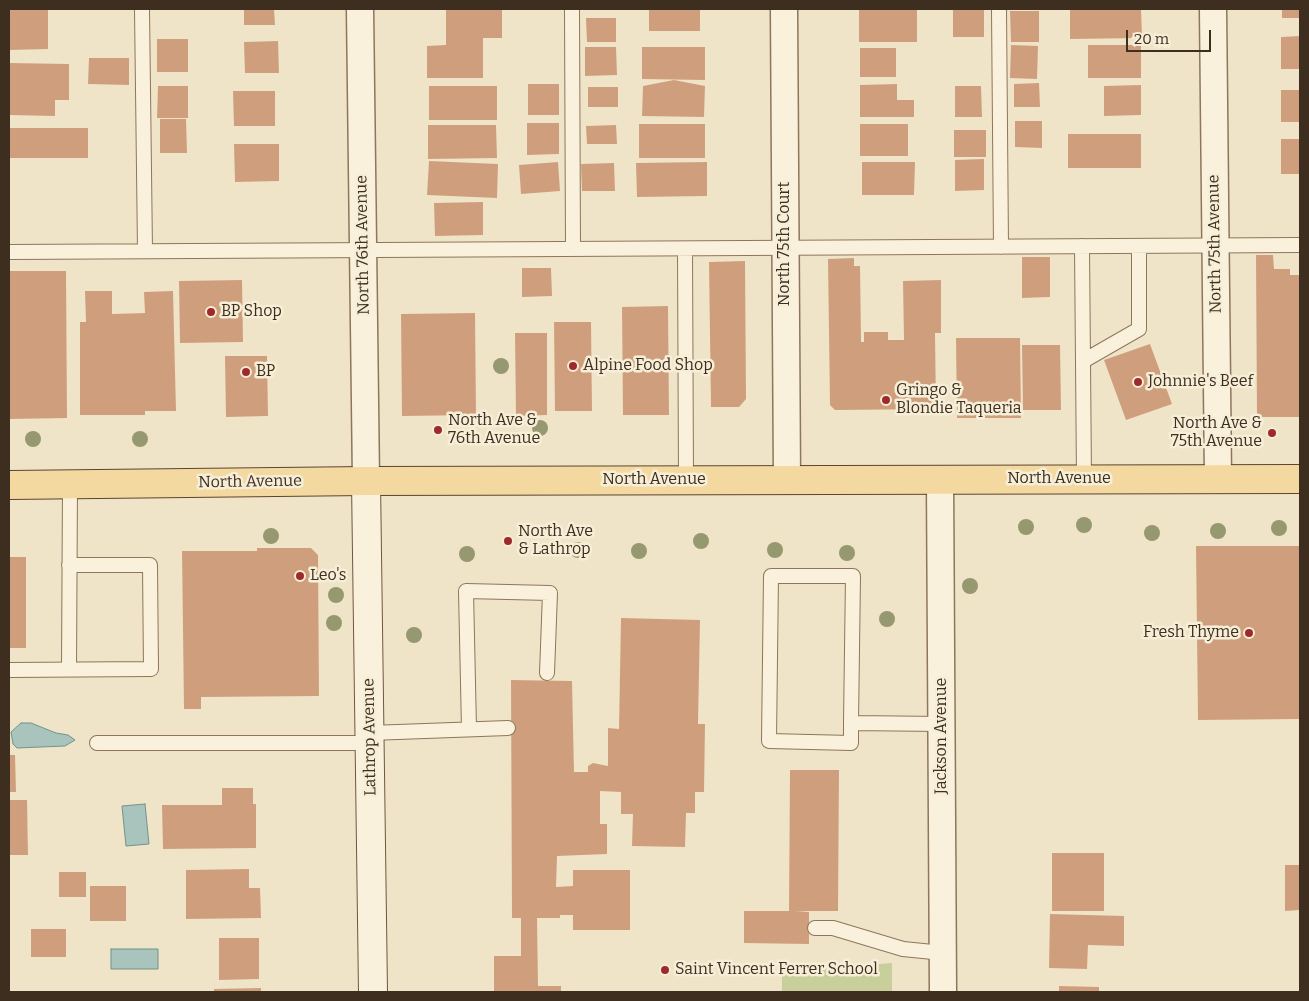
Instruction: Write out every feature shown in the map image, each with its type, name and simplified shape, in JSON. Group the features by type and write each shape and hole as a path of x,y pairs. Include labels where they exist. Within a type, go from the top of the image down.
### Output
{"main road":[{"name":"North Avenue","path":"9,484 1300,478"}],"street":[{"name":"North 76th Avenue","path":"360,9 366,481"},
{"name":"North 75th Court","path":"784,9 787,480"},
{"name":"North 75th Avenue","path":"1213,9 1214,245 1218,479"},
{"name":"Jackson Avenue","path":"940,480 943,992"},
{"name":"Lathrop Avenue","path":"366,481 373,992"}],"lane":[{"path":"142,9 145,251"},
{"path":"572,9 574,249"},
{"path":"999,9 1001,246"},
{"path":"9,252 1300,245"},
{"path":"1082,246 1084,479"},
{"path":"1084,360 1139,329 1140,246"},
{"path":"685,249 686,480"},
{"path":"69,669 70,484"},
{"path":"9,670 151,669 150,565 69,565"},
{"path":"771,576 853,576 851,723 851,743 769,741 771,576"},
{"path":"469,729 466,591 550,593 547,673"},
{"path":"851,723 942,724"},
{"path":"98,743 370,738 469,729 508,728"},
{"path":"815,928 833,928 903,949 943,953"}],"green space":[{"path":"892,963 892,992 782,992 782,972"}],"water":[{"path":"21,723 31,723 56,733 68,735 75,740 65,746 17,748 13,744 11,732"},
{"path":"145,804 149,844 126,846 122,806"},
{"path":"111,949 158,949 158,969 111,969"}],"building":[{"path":"9,9 48,9 48,49 9,50"},
{"path":"244,9 274,9 275,25 244,25"},
{"path":"649,9 700,9 700,31 649,31"},
{"path":"859,9 917,9 917,42 859,42"},
{"path":"953,9 984,9 984,37 953,37"},
{"path":"1070,9 1141,9 1142,38 1070,39"},
{"path":"1282,9 1300,9 1300,18 1282,18"},
{"path":"446,10 502,10 502,38 483,38 483,78 427,78 427,46 446,45"},
{"path":"1010,11 1039,11 1039,42 1011,42"},
{"path":"586,18 616,18 616,42 587,42"},
{"path":"1300,36 1300,69 1281,69 1281,37"},
{"path":"157,39 188,39 188,72 157,72"},
{"path":"278,41 279,73 245,73 244,42"},
{"path":"1011,45 1038,46 1037,79 1010,78"},
{"path":"1088,45 1141,45 1141,78 1088,78"},
{"path":"585,47 616,47 617,75 585,76"},
{"path":"642,47 705,47 705,80 642,79"},
{"path":"860,48 896,48 896,77 860,77"},
{"path":"89,58 129,58 129,85 88,84"},
{"path":"9,63 69,64 69,100 55,100 55,116 9,115"},
{"path":"674,80 705,86 704,117 642,116 643,86"},
{"path":"1039,83 1040,107 1014,107 1014,84"},
{"path":"528,84 559,84 559,115 528,115"},
{"path":"897,84 897,100 914,100 914,117 860,117 860,85"},
{"path":"1141,85 1141,115 1104,116 1104,86"},
{"path":"158,86 188,86 188,118 157,118"},
{"path":"429,86 497,86 497,120 429,120"},
{"path":"955,86 981,86 982,117 955,117"},
{"path":"588,87 618,87 618,107 588,107"},
{"path":"1281,90 1300,90 1300,122 1281,122"},
{"path":"233,91 275,91 275,126 234,126"},
{"path":"160,119 186,119 187,153 160,153"},
{"path":"1015,121 1042,121 1042,148 1015,147"},
{"path":"527,123 559,123 559,154 527,155"},
{"path":"639,124 705,124 705,158 639,158"},
{"path":"860,124 908,124 908,156 860,156"},
{"path":"428,125 496,125 497,158 428,159"},
{"path":"616,125 617,144 587,144 586,126"},
{"path":"9,128 88,128 88,158 9,158"},
{"path":"954,130 986,130 986,157 954,157"},
{"path":"1068,134 1141,134 1141,168 1068,168"},
{"path":"1281,139 1300,139 1300,174 1281,174"},
{"path":"234,144 279,144 279,181 235,182"},
{"path":"984,159 984,190 955,191 955,160"},
{"path":"429,161 498,164 497,198 427,195"},
{"path":"558,162 560,191 521,194 519,165"},
{"path":"707,162 707,196 637,197 636,163"},
{"path":"862,162 915,162 914,195 862,195"},
{"path":"614,163 615,191 582,191 581,164"},
{"path":"483,202 483,235 435,236 434,203"},
{"path":"1256,255 1273,255 1274,269 1290,269 1290,275 1300,275 1300,417 1257,417"},
{"path":"1022,257 1050,257 1050,297 1022,298"},
{"path":"854,258 854,266 860,266 861,342 864,342 864,332 888,332 888,340 904,340 903,281 941,280 941,333 935,333 936,409 835,410 830,405 828,259"},
{"path":"745,261 746,399 739,407 711,407 709,262"},
{"path":"522,268 551,268 552,296 522,297"},
{"path":"9,271 66,271 67,418 9,419"},
{"name":"BP Shop","path":"242,280 243,342 180,343 179,281"},
{"path":"85,291 112,291 112,314 145,313 144,292 173,291 176,411 145,411 145,415 80,415 80,322 86,322"},
{"path":"668,306 669,415 623,415 622,307"},
{"path":"475,313 476,415 402,416 401,314"},
{"name":"Alpine Food Shop","path":"554,322 591,322 592,411 555,411"},
{"path":"515,333 547,333 547,415 516,416"},
{"path":"956,338 1020,338 1021,418 957,418"},
{"name":"Johnnie's Beef","path":"1150,344 1172,404 1126,420 1104,360"},
{"path":"1022,345 1060,345 1061,410 1023,410"},
{"path":"225,356 267,356 268,416 226,417"},
{"name":"Fresh Thyme","path":"1196,546 1300,546 1300,719 1198,720"},
{"path":"257,548 311,548 318,555 319,696 201,697 201,709 184,709 182,551 257,551"},
{"path":"9,557 26,557 26,648 9,648"},
{"path":"621,618 700,620 698,724 705,724 704,792 695,792 695,813 686,813 685,847 632,846 633,814 621,814 621,792 600,791 600,824 607,824 607,854 557,856 556,887 573,886 573,870 630,870 630,930 573,930 573,915 560,915 560,918 537,918 538,986 561,986 561,992 494,992 494,956 521,956 521,918 512,918 511,680 572,681 574,772 588,772 588,766 593,763 608,766 608,728 619,729"},
{"path":"9,755 15,755 16,792 9,792"},
{"path":"790,770 839,770 838,911 795,911 809,912 809,944 744,943 744,911 789,911"},
{"path":"222,788 253,788 253,804 256,804 256,848 163,849 162,805 222,805"},
{"path":"9,800 27,800 28,855 9,855"},
{"path":"1052,853 1104,853 1104,911 1052,911"},
{"path":"1285,865 1300,865 1300,910 1285,911"},
{"path":"249,869 249,888 260,888 261,918 186,919 186,870"},
{"path":"59,872 86,872 86,897 59,897"},
{"path":"90,886 126,886 126,921 90,921"},
{"path":"1050,914 1124,916 1124,946 1088,945 1087,969 1049,968"},
{"path":"31,929 66,929 66,957 31,957"},
{"path":"219,938 259,938 259,979 219,980"},
{"path":"1059,986 1099,987 1099,992 1059,992"},
{"path":"261,988 261,992 214,992 214,989"}],"place":[{"name":"BP Shop","path":"211,312"},
{"name":"Alpine Food Shop","path":"573,366"},
{"name":"BP","path":"246,372"},
{"name":"Johnnie's Beef","path":"1138,382"},
{"name":"Gringo & Blondie Taqueria","path":"886,400"},
{"name":"North Ave & 76th Avenue","path":"438,430"},
{"name":"North Ave & 75th Avenue","path":"1272,433"},
{"name":"North Ave & Lathrop","path":"508,541"},
{"name":"Leo's","path":"300,576"},
{"name":"Fresh Thyme","path":"1249,633"},
{"name":"Saint Vincent Ferrer School","path":"665,970"}]}
